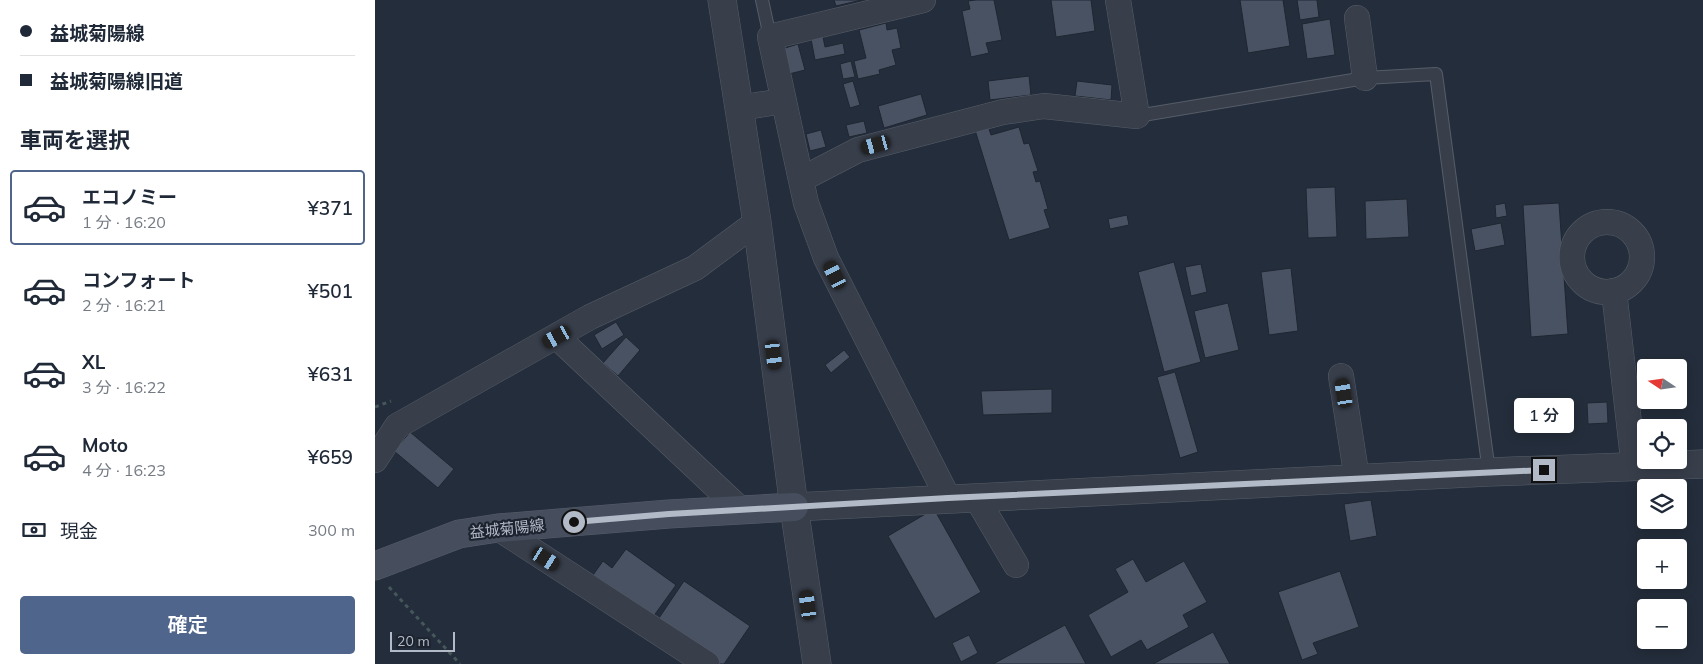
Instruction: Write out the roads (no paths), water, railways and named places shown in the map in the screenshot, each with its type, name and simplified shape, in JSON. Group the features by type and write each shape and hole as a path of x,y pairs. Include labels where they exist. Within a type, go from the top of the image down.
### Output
{"main road":[{"name":"益城菊陽線","path":"381,576 459,534 498,528 669,514 794,507"}],"street":[{"path":"722,0 757,222 794,507 817,664"},
{"path":"923,0 771,37 783,101 806,202 826,258 948,498"},
{"path":"802,179 858,150 1003,112 1044,106 1137,116 1118,0"},
{"path":"1357,18 1365,78"},
{"path":"739,108 783,101"},
{"path":"375,460 397,426 590,317 695,268 757,222"},
{"path":"1614,291 1634,467"},
{"path":"557,337 741,510"},
{"path":"1341,376 1357,479"},
{"path":"794,507 1489,472 1703,464"},
{"path":"976,497 1016,565"},
{"path":"498,528 707,664"}],"lane":[{"path":"762,0 771,37"},
{"path":"1137,116 1365,78 1436,74 1489,472"}]}
